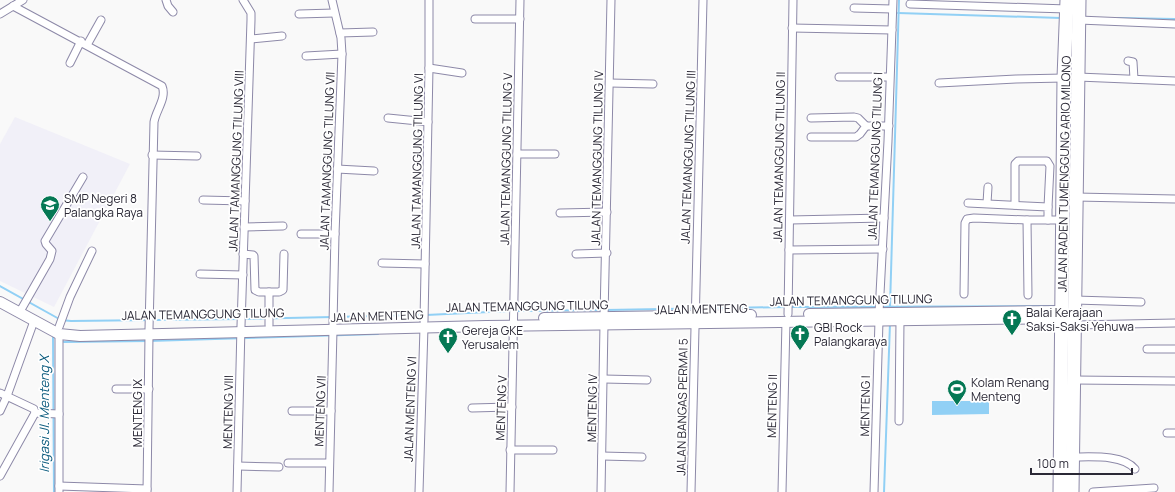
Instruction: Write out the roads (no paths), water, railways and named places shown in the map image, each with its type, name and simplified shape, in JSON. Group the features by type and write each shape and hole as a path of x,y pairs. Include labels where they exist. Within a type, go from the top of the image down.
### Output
{"highway":[{"name":"JALAN RADEN TUMENGGUNG ARIO MILONO","path":"1072,492 1070,384 1062,314 1070,237 1076,197 1078,77 1073,11"},
{"name":"JALAN RADEN TUMENGGUNG ARIO MILONO","path":"1060,492 1070,384 1075,300 1070,237 1064,220 1064,78 1073,11"}],"street":[{"path":"0,14 23,0"},
{"path":"166,0 168,6 173,12"},
{"name":"JALAN TAMANGGUNG TILUNG VIII","path":"241,329 251,39 251,13 242,0"},
{"name":"JALAN TAMANGGUNG TILUNG VII","path":"332,0 340,33 342,54 337,169 333,327"},
{"name":"JALAN TAMANGGUNG TILUNG VI","path":"424,324 430,68 429,0"},
{"name":"JALAN TEMANGGUNG TILUNG V","path":"514,322 520,0"},
{"name":"JALAN TEMANGGUNG TILUNG IV","path":"604,321 611,0"},
{"name":"JALAN TEMANGGUNG TILUNG III","path":"694,319 703,0"},
{"name":"JALAN TEMANGGUNG TILUNG II","path":"787,318 793,0"},
{"name":"JALAN TEMANGGUNG TILUNG I","path":"881,316 893,0"},
{"path":"910,4 1073,11 1175,24"},
{"path":"13,6 87,45 101,20"},
{"path":"854,8 892,9"},
{"path":"299,14 334,13"},
{"path":"475,19 520,19"},
{"path":"792,28 892,30"},
{"path":"340,33 373,32"},
{"path":"251,39 282,36"},
{"path":"70,63 81,41"},
{"name":"MENTENG IX","path":"87,45 162,86 164,96 156,113 154,122 152,154 147,491"},
{"path":"306,56 342,54"},
{"path":"1128,61 1133,62 1134,79"},
{"path":"430,68 462,73"},
{"path":"839,76 890,77"},
{"path":"1078,77 1175,81"},
{"path":"939,84 1016,79 1064,78"},
{"path":"610,84 653,84"},
{"path":"811,118 854,117 858,118 866,126 889,126"},
{"path":"388,118 428,122"},
{"path":"810,137 856,137 866,126"},
{"path":"152,154 197,156"},
{"path":"516,154 555,154"},
{"path":"1015,205 1016,164 1018,162 1047,161 1050,166 1048,220"},
{"path":"337,169 374,171"},
{"path":"22,308 51,257 52,251 45,241 83,177"},
{"path":"1049,181 1064,180"},
{"path":"987,203 988,187"},
{"path":"1076,197 1175,198"},
{"path":"203,200 245,201"},
{"path":"968,202 1048,207"},
{"path":"560,213 607,212"},
{"path":"790,220 884,218"},
{"path":"964,294 966,219 1064,220"},
{"path":"1027,220 1028,295"},
{"path":"244,227 282,226"},
{"path":"301,234 335,234"},
{"path":"789,250 883,249"},
{"path":"92,251 70,297 59,331 59,489 147,491"},
{"path":"576,254 606,253"},
{"path":"243,254 254,256 255,290 259,292 279,292 282,290 284,254"},
{"path":"382,263 425,264"},
{"path":"200,274 243,275"},
{"path":"269,292 269,325"},
{"name":"JALAN TEMANGGUNG TILUNG","path":"0,296 59,331 149,332 241,329 269,325 333,327 514,322 1062,314"},
{"path":"1075,300 1140,302"},
{"path":"0,302 34,321 59,331"},
{"name":"MENTENG I","path":"874,492 881,316"},
{"path":"898,317 899,421"},
{"name":"MENTENG II","path":"782,492 787,318"},
{"name":"JALAN BANGAS PERMAI 5","path":"691,492 694,319"},
{"path":"0,411 3,394 34,321"},
{"name":"MENTENG IV","path":"601,492 604,321"},
{"name":"MENTENG V","path":"510,492 514,322"},
{"path":"1074,325 1175,323"},
{"name":"JALAN MENTENG VI","path":"419,492 424,324"},
{"name":"JALAN MENTENG","path":"241,329 333,327"},
{"name":"MENTENG VII","path":"329,492 333,327"},
{"name":"MENTENG VIII","path":"237,492 241,329"},
{"path":"1146,349 1175,349"},
{"path":"604,379 648,380"},
{"path":"1070,384 1175,381"},
{"path":"116,389 148,389"},
{"path":"3,394 33,409 35,413"},
{"path":"472,408 512,407"},
{"path":"292,411 331,411"},
{"path":"35,413 59,414"},
{"path":"0,476 35,413"},
{"path":"1167,433 1175,433"},
{"path":"510,450 553,450"},
{"path":"602,456 642,457"},
{"path":"1072,457 1118,459 1127,462 1135,469"},
{"path":"288,462 329,463"},
{"path":"238,466 279,466"},
{"path":"1093,492 1154,488"}],"water":[{"path":"932,401 989,401 989,414 932,415"}],"waterway":[{"path":"890,307 899,0"},
{"path":"898,13 1061,18"},
{"path":"1118,18 1175,19"},
{"path":"0,286 61,320 71,321 422,315"},
{"path":"790,307 1054,306"},
{"path":"606,310 786,307"},
{"path":"516,311 602,310"},
{"path":"426,315 512,311"},
{"path":"884,492 890,323"},
{"path":"61,340 64,342 149,341 378,334"},
{"name":"Irigasi Jl. Menteng X","path":"53,335 54,492"}],"place":[{"name":"SMP Negeri 8 Palangka Raya","path":"50,222"},
{"name":"Balai Kerajaan Saksi-Saksi Yehuwa","path":"1012,336"},
{"name":"GBI Rock Palangkaraya","path":"800,351"},
{"name":"Gereja GKE Yerusalem","path":"448,354"},
{"name":"Kolam Renang Menteng","path":"957,406"}]}
